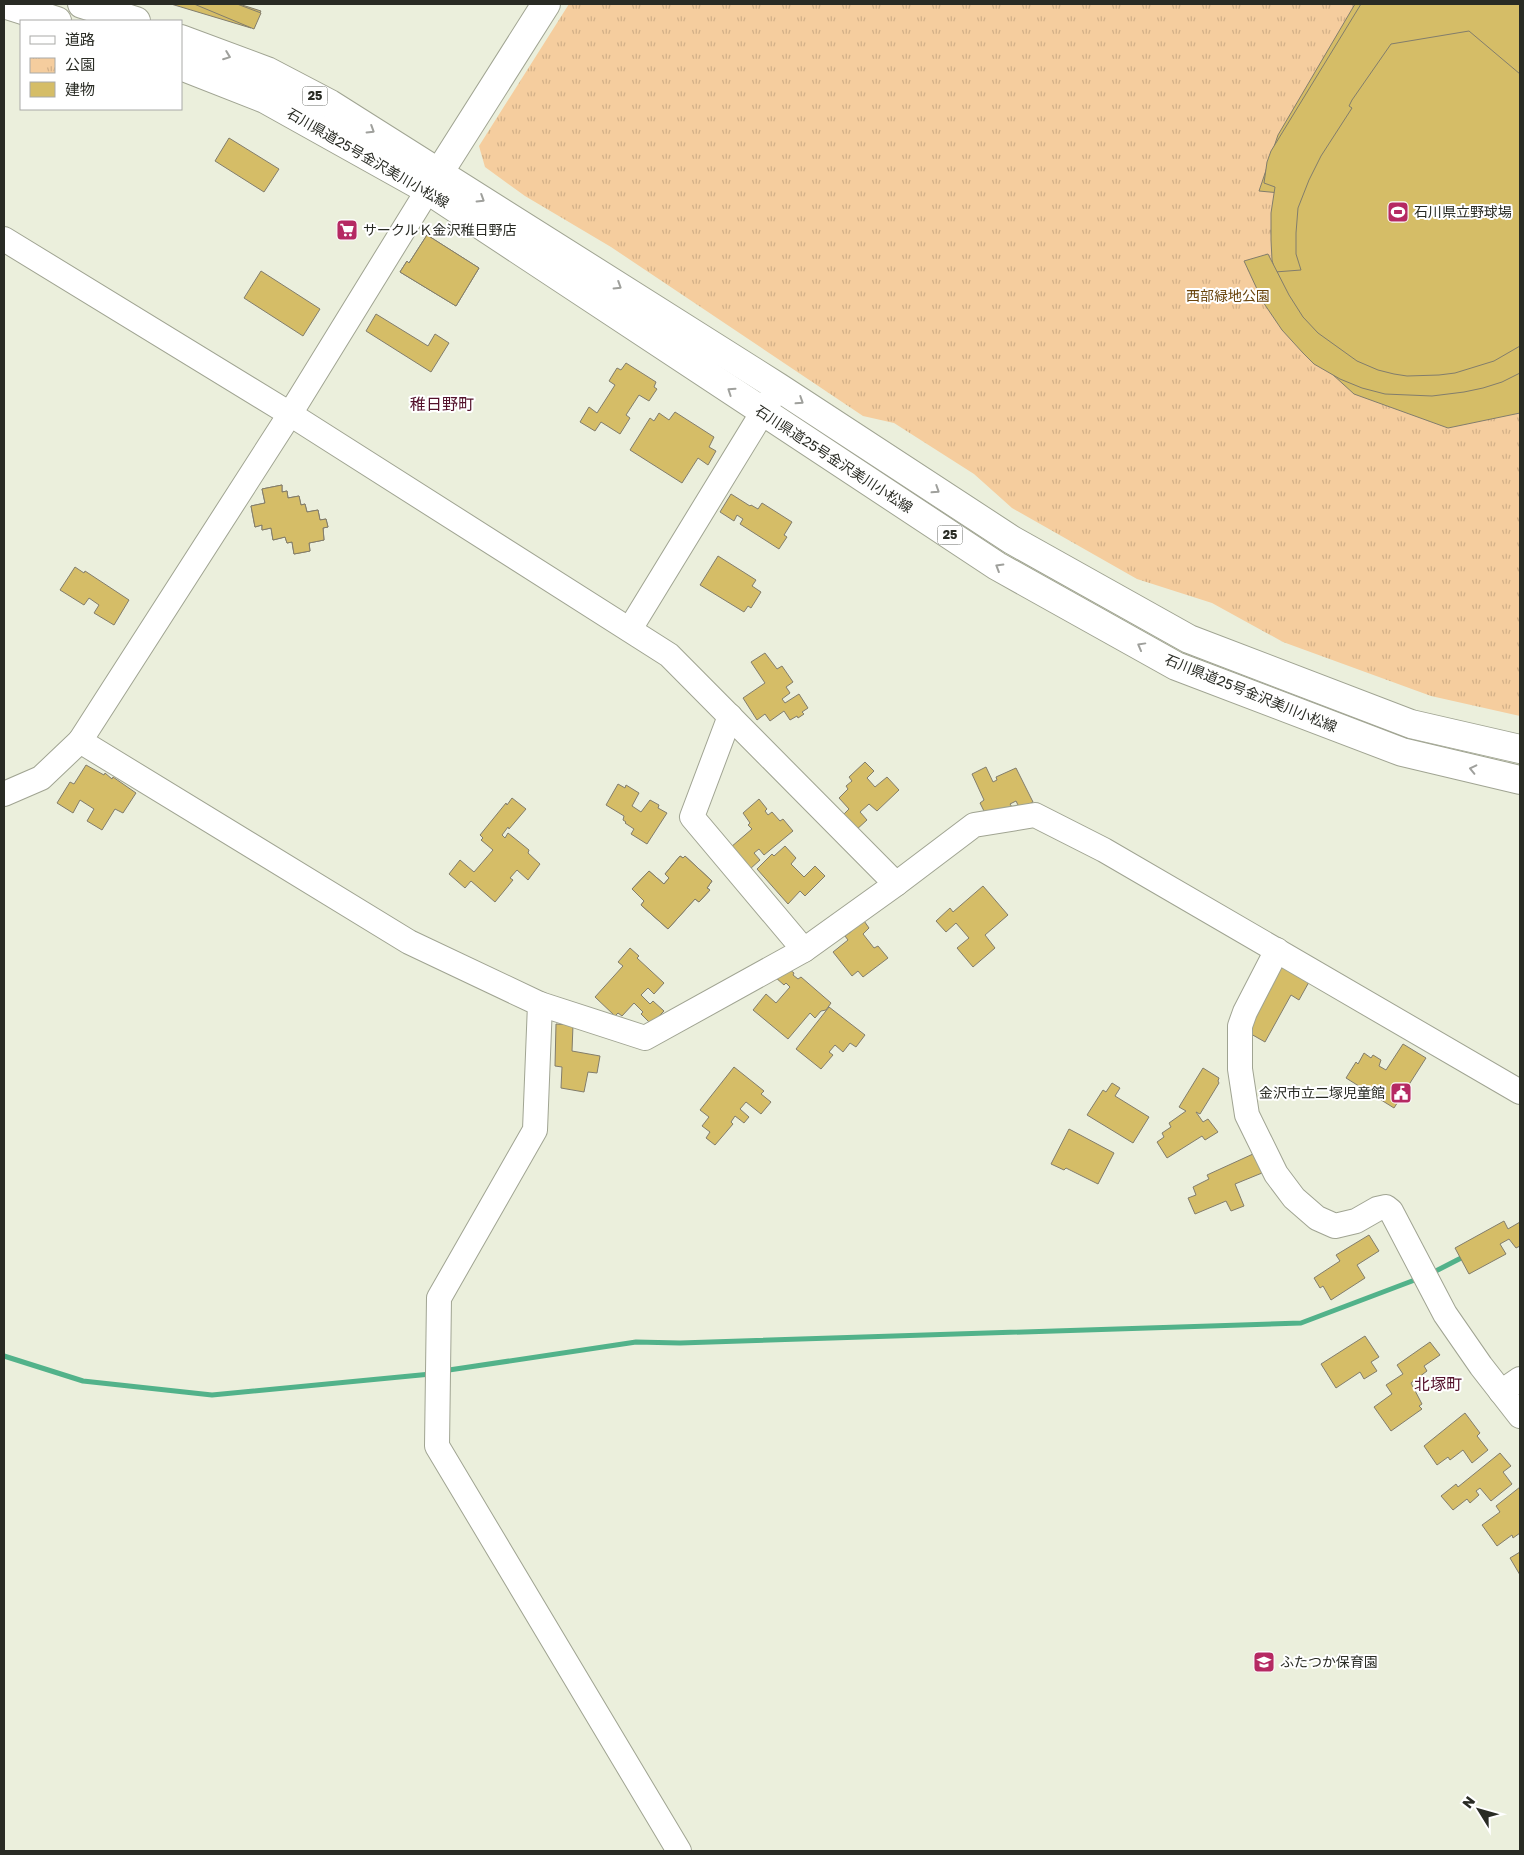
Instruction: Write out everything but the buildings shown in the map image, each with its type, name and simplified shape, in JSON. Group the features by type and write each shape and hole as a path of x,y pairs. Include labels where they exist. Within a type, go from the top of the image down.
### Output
{"main road":[{"path":"4,4 54,20"},
{"path":"82,4 133,20"},
{"path":"434,182 546,4"},
{"name":"石川県道25号金沢美川小松線","path":"182,38 267,71 314,96 761,411 997,566 1176,666 1402,752 1520,780"},
{"name":"石川県道25号金沢美川小松線","path":"182,66 265,99 434,182 778,386 1012,540 1188,639 1411,724 1520,749"}],"street":[{"path":"4,794 41,778 80,741 290,414 434,182"},
{"path":"4,239 290,414 670,655 896,884"},
{"path":"630,629 761,411 778,386"},
{"path":"730,716 692,817 804,950"},
{"path":"80,741 409,942 540,1004 645,1038 804,950 974,825 1035,815 1104,850 1520,1092"},
{"path":"1277,950 1245,1012 1240,1026 1240,1069 1247,1115 1276,1174 1294,1198 1317,1218 1335,1226 1356,1221 1377,1209 1386,1208 1391,1211 1445,1314 1481,1366 1511,1385 1520,1416"},
{"path":"540,1004 535,1130 439,1298 437,1446 678,1851"}],"green space":[{"name":"西部緑地公園","path":"569,4 1520,4 1520,716 1431,696 1283,642 1212,603 1137,579 1012,508 974,474 894,423 863,416 611,247 525,196 485,167 479,146"}],"waterway":[{"path":"1430,1274 1465,1256"},
{"path":"449,1370 636,1342 680,1343 1301,1323 1420,1278"},
{"path":"4,1356 83,1381 212,1395 431,1374"}],"place":[{"name":"石川県立野球場","path":"1398,212"},
{"name":"サークルＫ金沢稚日野店","path":"347,230"},
{"name":"金沢市立二塚児童館","path":"1401,1093"},
{"name":"ふたつか保育園","path":"1264,1662"}],"district":[{"name":"稚日野町","path":"442,404"},
{"name":"北塚町","path":"1438,1384"}]}
